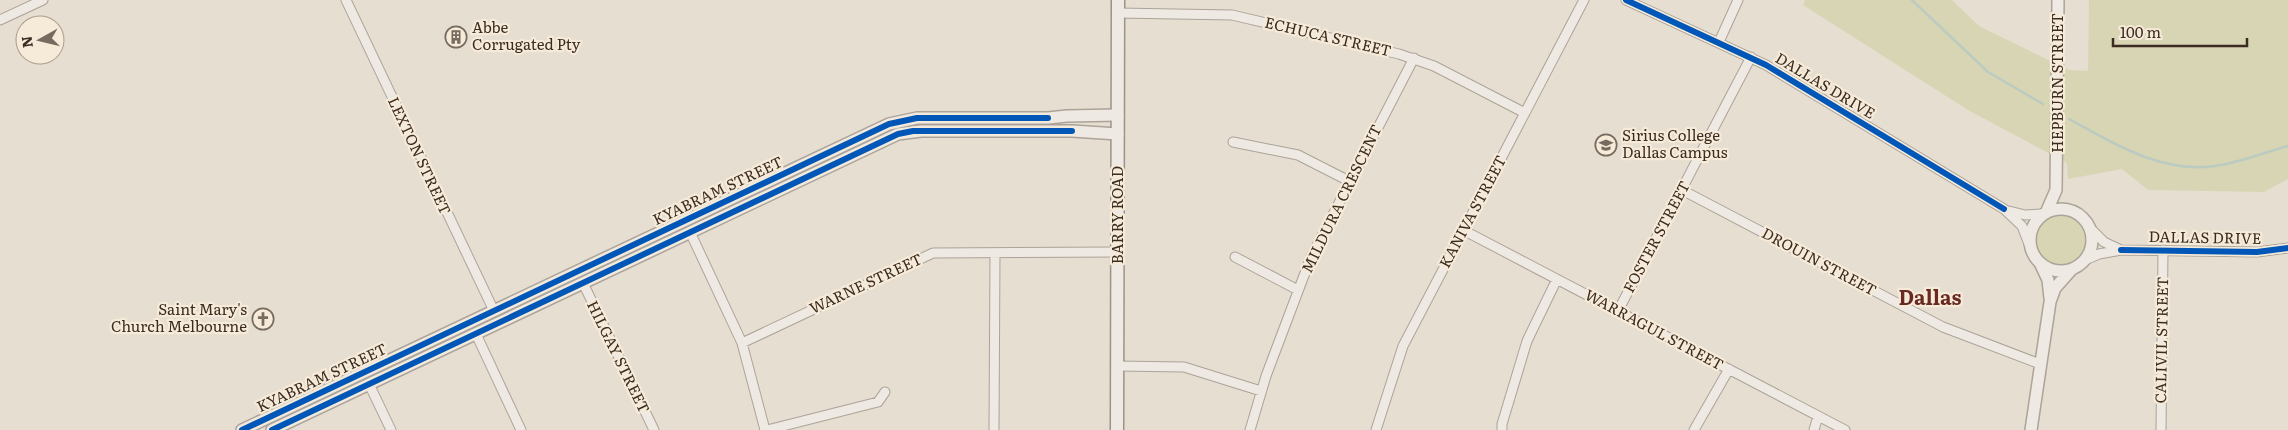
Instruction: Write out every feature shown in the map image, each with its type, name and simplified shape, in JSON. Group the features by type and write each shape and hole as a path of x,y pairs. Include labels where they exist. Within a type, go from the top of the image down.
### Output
{"main road":[{"name":"BARRY ROAD","path":"1117,430 1118,0"}],"street":[{"path":"0,20 43,0"},
{"name":"LEXTON STREET","path":"346,0 494,311"},
{"name":"KANIVA STREET","path":"1376,430 1403,346 1584,0"},
{"name":"DALLAS DRIVE","path":"1626,0 1751,57 2004,209 2022,226 2030,244"},
{"path":"1719,42 1738,0"},
{"name":"HEPBURN STREET","path":"2044,214 2054,198 2058,166 2058,0"},
{"name":"ECHUCA STREET","path":"1118,13 1232,15 1414,58 1434,66 1525,113"},
{"name":"FOSTER STREET","path":"1618,311 1751,57"},
{"name":"MILDURA CRESCENT","path":"1250,430 1261,391 1316,244 1414,58"},
{"name":"KYABRAM STREET","path":"242,430 898,121 917,118 1048,118 1118,115"},
{"name":"KYABRAM STREET","path":"272,430 898,134 913,131 1072,131 1118,134"},
{"path":"863,136 869,148"},
{"path":"1233,142 1298,155 1349,181"},
{"name":"HEPBURN STREET","path":"2058,166 2063,196 2074,212"},
{"name":"DROUIN STREET","path":"1682,190 1943,327 2040,364"},
{"name":"DALLAS DRIVE","path":"2004,209 2025,215 2044,214"},
{"path":"2050,302 2048,280 2041,265 2032,253 2030,244 2030,234 2033,225 2044,214 2060,209 2074,212 2104,242 2121,250"},
{"name":"KYABRAM STREET","path":"684,221 690,232"},
{"path":"2031,430 2050,302 2054,288 2071,270 2084,260 2091,249 2092,239 2088,226"},
{"name":"WARRAGUL STREET","path":"1463,230 1845,430"},
{"path":"690,232 742,343 766,430 878,402 886,392"},
{"name":"DALLAS DRIVE","path":"2084,260 2121,250 2268,252 2288,248"},
{"name":"CALIVIL STREET","path":"2161,430 2163,250"},
{"name":"WARNE STREET","path":"742,343 933,252 1117,252"},
{"path":"994,430 995,253"},
{"path":"1235,257 1298,290"},
{"path":"2041,265 2054,271 2071,270"},
{"path":"1502,430 1502,424 1527,341 1557,279"},
{"name":"HILGAY STREET","path":"583,283 654,430"},
{"path":"476,320 476,334 521,430"},
{"name":"KYABRAM STREET","path":"413,349 465,330 476,334"},
{"path":"1117,366 1177,366 1261,391"},
{"path":"1694,430 1729,369"},
{"path":"369,384 391,430"},
{"name":"KYABRAM STREET","path":"336,386 341,398"},
{"path":"1814,430 1818,416"}],"shaded area":[{"path":"1805,0 1952,0 1979,26 2069,70 2088,71 2089,0 2288,0 2288,179 2264,192 2148,190 2122,169 2068,179 2067,163 1968,110 1803,5"},
{"path":"2061,212 2072,214 2081,220 2087,229 2089,240 2087,251 2081,260 2072,266 2061,268 2050,266 2041,260 2035,251 2033,240 2035,229 2041,220 2050,214"}],"waterway":[{"path":"1912,0 1988,72 2043,104"},
{"path":"2069,119 2105,139 2142,156 2181,166 2221,165 2288,146"}],"cycle path":[{"path":"1626,0 1766,65 2004,209"},
{"path":"242,430 889,124 917,118 1048,118"},
{"path":"272,430 898,134 913,131 1072,131"},
{"path":"2121,250 2257,252 2288,248"}],"place":[{"name":"Abbe Corrugated Pty","path":"456,37"},
{"name":"Sirius College Dallas Campus","path":"1606,145"},
{"name":"Saint Mary's Church Melbourne","path":"263,319"}],"district":[{"name":"Dallas","path":"1930,298"}]}
